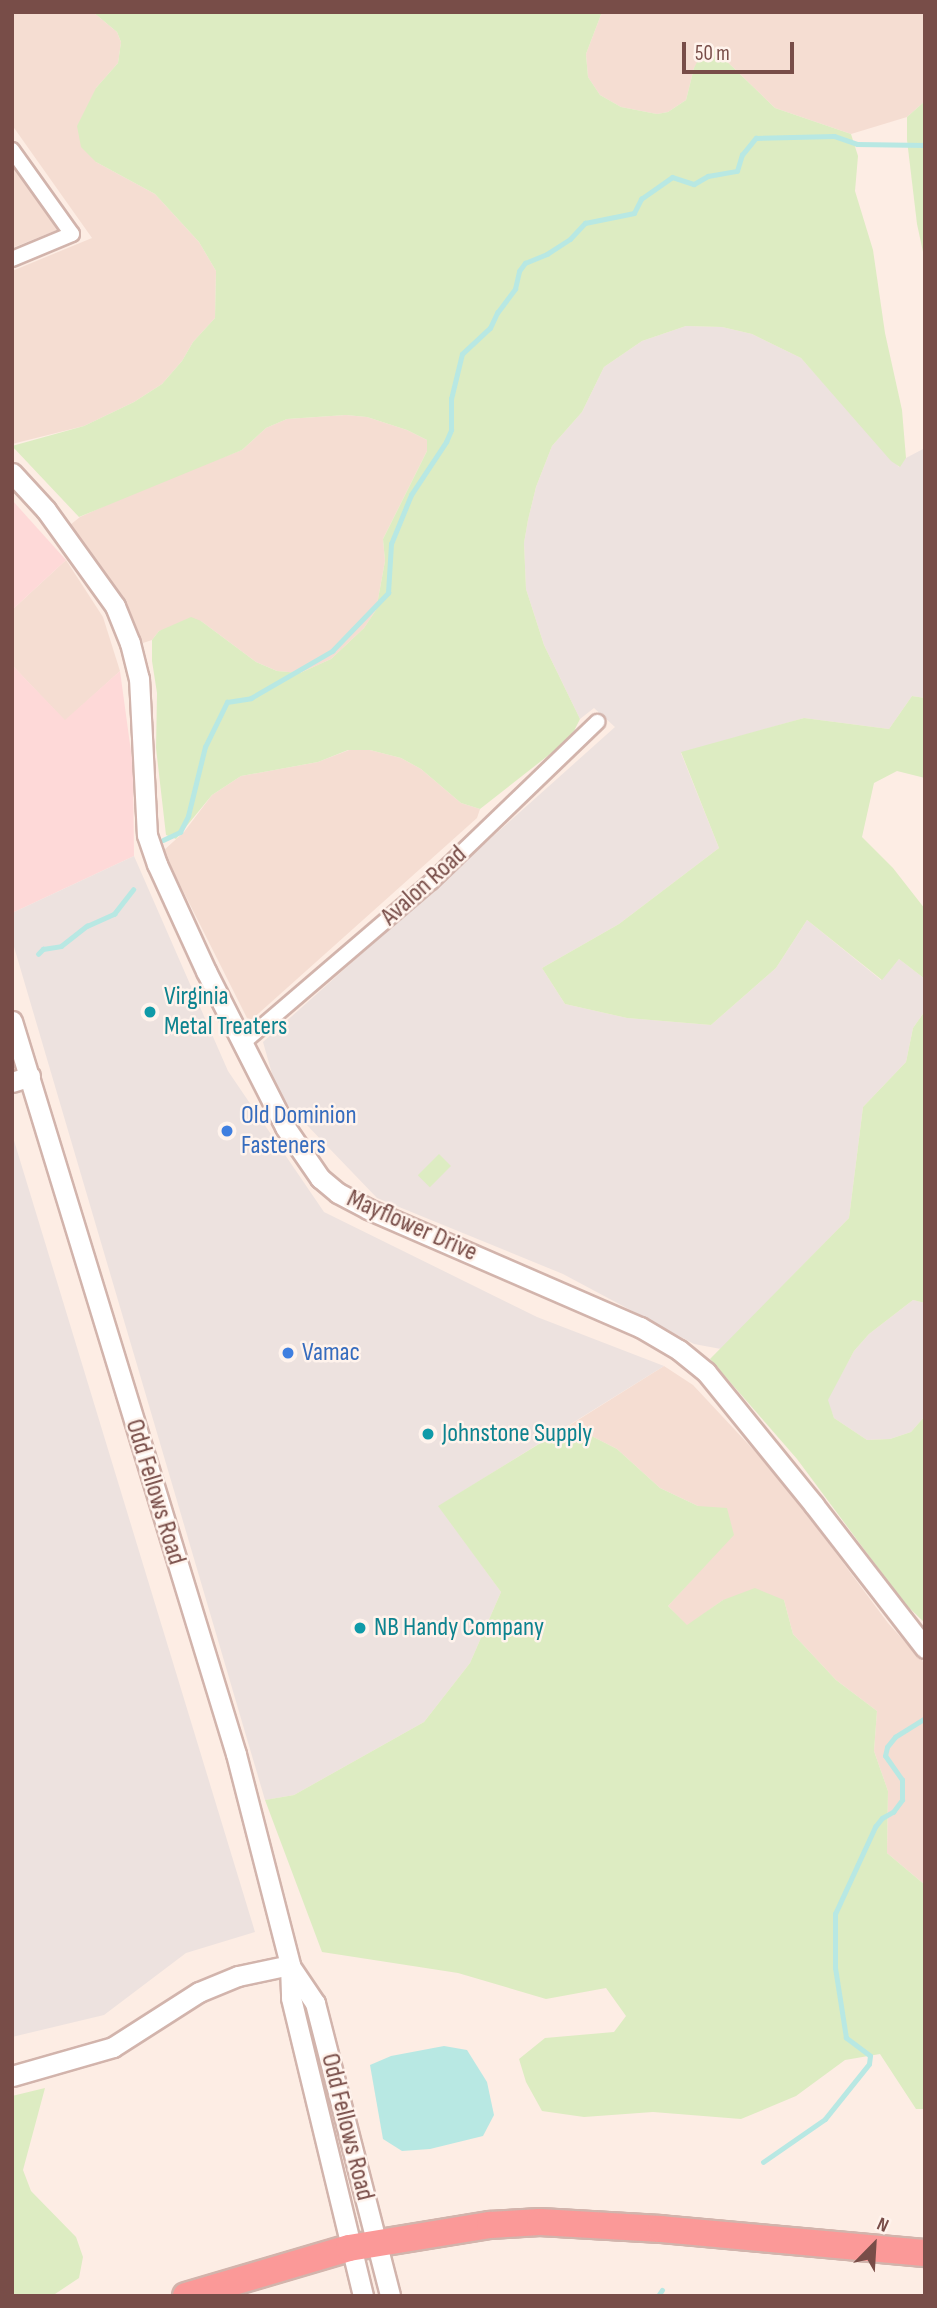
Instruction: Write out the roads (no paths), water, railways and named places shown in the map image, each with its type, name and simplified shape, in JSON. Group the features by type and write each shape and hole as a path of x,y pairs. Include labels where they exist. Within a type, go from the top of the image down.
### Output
{"highway":[{"path":"186,2296 349,2248 490,2225 540,2222 752,2236 925,2253"}],"street":[{"path":"12,150 72,234 12,259"},
{"name":"Mayflower Drive","path":"12,473 46,509 115,606 130,643 139,678 147,835 176,909 301,1153 320,1178 338,1193 368,1209 640,1327 680,1350 706,1372 925,1648"},
{"name":"Avalon Road","path":"244,1042 431,882 597,722"},
{"name":"Odd Fellows Road","path":"12,1021 21,1079 236,1754 289,1965 291,1998 349,2248 363,2296"},
{"path":"12,2076 113,2048 199,1992 237,1976 289,1965"},
{"name":"Odd Fellows Road","path":"289,1965 315,2003 390,2296"}],"water":[{"path":"444,2046 467,2050 487,2082 494,2115 483,2136 430,2149 402,2151 383,2139 370,2065 391,2056"}],"waterway":[{"path":"163,840 180,832 188,816 205,747 227,702 251,698 332,651 388,593 391,544 411,495 451,430 451,399 462,354 490,328 497,313 515,289 519,271 525,263 547,254 570,239 585,223 634,213 641,199 672,177 694,184 708,176 737,171 742,155 756,138 834,136 857,144 925,145"},
{"path":"38,954 43,949 61,946 87,926 114,914 133,890"},
{"path":"763,2162 825,2119 869,2064 870,2056 846,2038 835,1968 835,1914 875,1827 882,1818 893,1812 902,1800 902,1780 885,1756 887,1747 895,1737 925,1718"},
{"path":"658,2296 662,2290"}],"place":[{"name":"Virginia Metal Treaters","path":"150,1012"},
{"name":"Old Dominion Fasteners","path":"227,1131"},
{"name":"Vamac","path":"288,1353"},
{"name":"Johnstone Supply","path":"428,1434"},
{"name":"NB Handy Company","path":"360,1628"}]}
